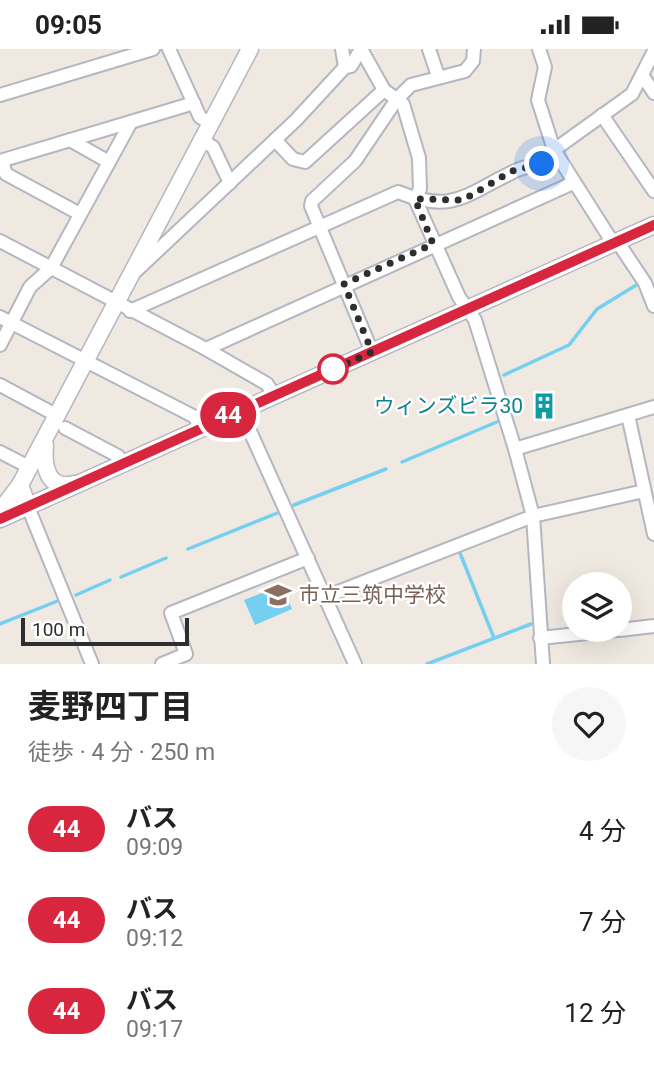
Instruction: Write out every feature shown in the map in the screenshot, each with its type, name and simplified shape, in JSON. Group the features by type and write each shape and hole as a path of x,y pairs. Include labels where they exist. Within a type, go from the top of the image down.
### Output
{"street":[{"path":"0,95 153,49"},
{"path":"169,49 200,117 211,124"},
{"path":"0,511 20,485 46,436 61,421 85,362 123,307 129,278 250,49"},
{"path":"342,49 345,67"},
{"path":"129,278 275,140 345,67 351,66 361,49"},
{"path":"361,49 384,90 403,104 419,158 420,188 415,199 433,244 475,320 515,449 533,516 543,664"},
{"path":"429,49 438,76"},
{"path":"372,352 319,227 311,206 312,201 355,161 397,99 411,85 469,68 474,49"},
{"path":"539,49 545,67 538,100 557,155 573,183 645,283 654,306"},
{"path":"123,307 319,227 398,191 415,199 463,200 512,171 557,155 602,115 632,95 654,51"},
{"path":"642,75 654,93"},
{"path":"275,140 293,159 305,162 384,90"},
{"path":"80,214 6,174 1,161 194,103"},
{"path":"602,115 654,191"},
{"path":"0,345 6,320 40,275 51,268 131,122"},
{"path":"70,140 109,162"},
{"path":"202,141 213,147 230,183"},
{"path":"206,349 344,284 573,183"},
{"path":"0,519 654,225"},
{"path":"0,241 206,349 267,384 274,395"},
{"path":"6,320 195,417 200,428"},
{"path":"0,385 118,456 122,464"},
{"path":"515,449 654,407"},
{"path":"240,409 355,664"},
{"path":"628,415 654,534"},
{"path":"46,436 43,466 50,479 68,486 79,483"},
{"path":"0,452 29,467"},
{"path":"20,485 92,664"},
{"path":"325,597 533,516 645,491"},
{"path":"162,664 186,654 171,613 308,558"},
{"path":"632,628 654,626"},
{"path":"540,638 562,636"}],"water":[{"path":"282,585 292,609 255,625 244,600"}],"waterway":[{"path":"504,375 569,345 597,309 638,284"},
{"path":"402,462 499,421"},
{"path":"294,505 386,469"},
{"path":"188,549 280,512"},
{"path":"460,553 494,638"},
{"path":"121,577 166,558"},
{"path":"76,595 110,580"},
{"path":"0,624 60,600"},
{"path":"427,664 531,624"}],"bus line":[{"name":"44","path":"0,519 654,225"}],"place":[{"name":"ウィンズビラ30","path":"544,406"},
{"name":"市立三筑中学校","path":"278,595"}],"route":[{"path":"333,369 323,374 372,352 344,284 433,244 415,199 463,200 512,171 542,164"}]}
